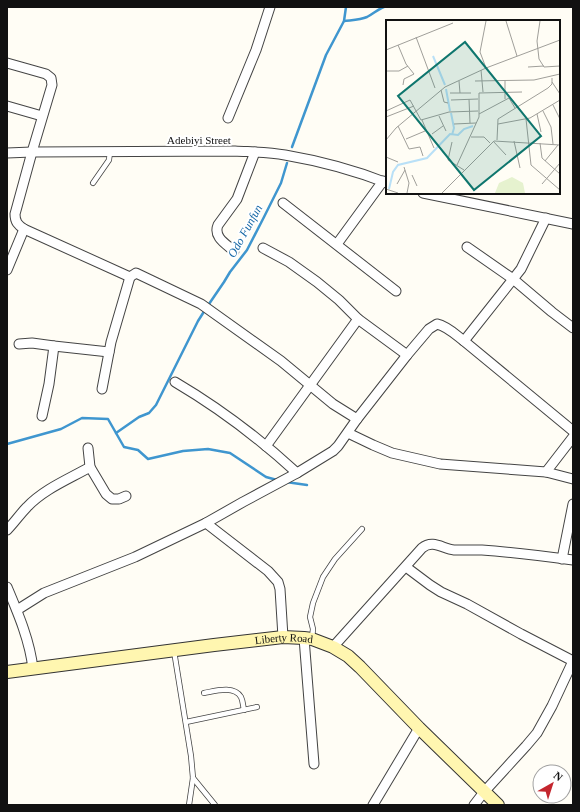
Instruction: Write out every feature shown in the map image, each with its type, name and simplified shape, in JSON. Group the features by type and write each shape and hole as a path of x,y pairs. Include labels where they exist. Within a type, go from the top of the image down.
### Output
{"street":[{"path":"228,118 256,50 270,7"},
{"path":"7,63 46,74 51,78 52,85 15,214 15,221 24,229 130,277"},
{"path":"7,106 42,116"},
{"name":"Adebiyi Street","path":"7,153 228,151 284,154 341,167 385,182"},
{"path":"234,251 218,236 217,228 238,200 255,152"},
{"path":"337,244 385,182"},
{"path":"428,194 573,224"},
{"path":"283,204 337,244 396,291"},
{"path":"464,341 521,269 546,218"},
{"path":"7,270 24,229"},
{"path":"467,247 513,279 573,328"},
{"path":"263,248 289,262 317,282 339,300 358,319 407,355"},
{"path":"102,389 111,342 130,277 136,273 201,304 281,361 333,404 357,419"},
{"path":"266,446 311,386 358,319"},
{"path":"17,610 44,594 135,556 206,524 333,451 407,355 429,329 437,324 446,327 464,341 573,431"},
{"path":"19,344 32,343 109,352"},
{"path":"42,416 49,384 54,346"},
{"path":"175,382 214,406 266,446 297,473"},
{"path":"348,433 392,453 440,464 546,472 573,479"},
{"path":"546,472 573,437"},
{"path":"88,448 90,467 106,494 112,499 119,500 126,496"},
{"path":"7,530 27,506 53,487 90,467"},
{"path":"562,558 573,504"},
{"path":"206,524 268,571 278,582 280,589 283,637"},
{"path":"333,647 422,548 429,544 434,544 452,550 482,550 522,553 573,560"},
{"path":"406,567 441,592 467,604 573,661 552,706 537,733 474,805"},
{"path":"7,587 17,610 29,648 33,669"},
{"name":"Liberty Road","path":"7,672 283,637 308,639 333,647 348,656 498,805"},
{"path":"308,639 314,764"},
{"path":"373,805 419,728"}],"lane":[{"path":"93,183 109,160 110,152"},
{"path":"308,639 313,629 310,617 313,603 323,577 335,559 362,529"},
{"path":"174,651 191,756 193,778 189,805"},
{"path":"204,693 225,690 237,693 241,697 244,710"},
{"path":"186,722 257,707"},
{"path":"193,778 215,805"}],"waterway":[{"name":"Odo Funfun","path":"292,147 326,55 344,21 346,7"},
{"path":"344,21 364,18 384,7"},
{"name":"Odo Funfun","path":"209,304 230,272 247,250 281,183 287,163"},
{"name":"Odo Funfun","path":"116,433 139,417 149,413 156,405 205,310"},
{"path":"7,444 61,429 82,418 108,419 124,447 138,450 148,459 183,451 208,449 230,453 266,477 277,480"},
{"path":"286,482 307,485"}]}
